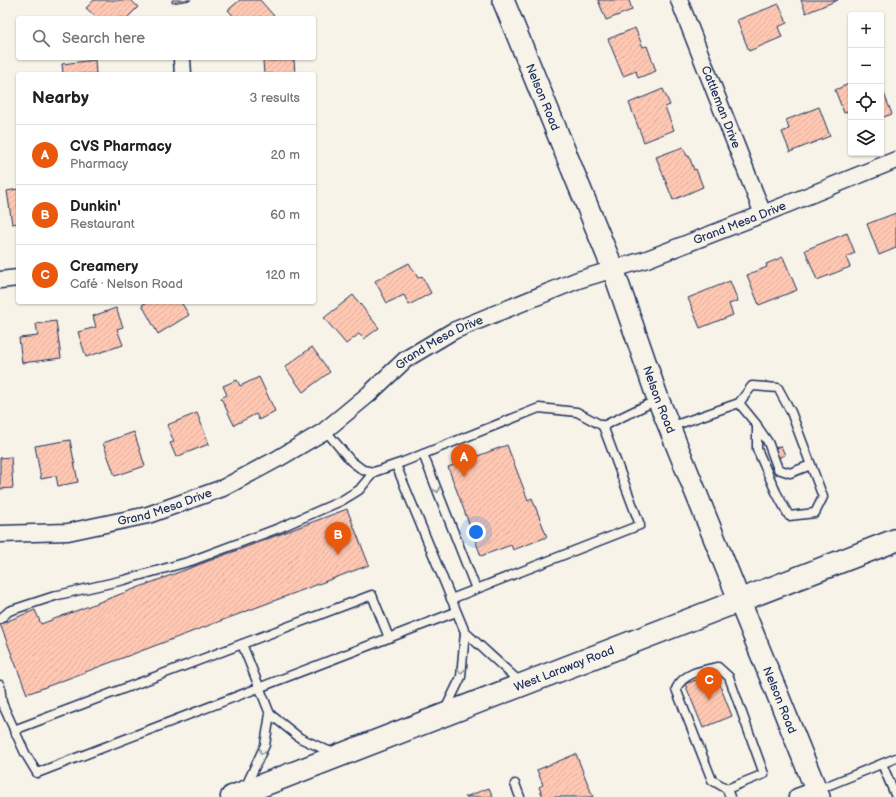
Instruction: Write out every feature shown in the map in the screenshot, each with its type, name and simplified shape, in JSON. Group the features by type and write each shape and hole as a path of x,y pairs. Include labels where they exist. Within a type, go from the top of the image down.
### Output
{"main road":[{"name":"West Laraway Road","path":"237,795 896,540"}],"street":[{"name":"Nelson Road","path":"503,0 613,269 658,400 740,600 811,795"},
{"name":"Cattleman Drive","path":"678,0 763,214"},
{"name":"Grand Mesa Drive","path":"0,534 68,532 148,515 222,488 279,458 325,430 369,394 406,359 453,331 578,280 647,259 896,160"},
{"path":"0,280 16,278"}],"lane":[{"path":"670,427 739,403 752,386 778,388 790,412 823,498 815,513 789,516 776,492 757,449 756,425"},
{"path":"603,426 658,400"},
{"path":"739,403 768,442 778,469 790,474 811,465"},
{"path":"325,430 351,460 363,470 374,472 396,465 539,408 577,412 603,426 640,525 451,599"},
{"path":"423,454 476,589"},
{"path":"396,465 465,632 523,684"},
{"path":"0,619 9,611 58,595 124,580 191,561 279,528 342,501 359,490 374,472"},
{"path":"14,730 372,595 389,638"},
{"path":"0,685 1,703 25,753 37,773 456,612"},
{"path":"442,716 461,677 465,632"},
{"path":"237,795 266,746 270,714 242,644"},
{"path":"727,789 764,774 729,677 718,667 700,670 680,681 676,689 712,780 727,789 730,797"},
{"path":"270,714 300,738 339,756"},
{"path":"811,795 896,758"},
{"path":"882,764 896,797"},
{"path":"515,784 520,797"}],"building":[{"path":"94,0 131,0 138,7 129,16 95,16 86,8"},
{"path":"172,0 191,0 172,3"},
{"path":"240,0 260,0 274,16 233,16 228,10"},
{"path":"598,0 629,0 632,10 606,20"},
{"path":"801,0 838,0 806,13"},
{"path":"779,4 787,23 778,27 782,37 749,51 737,20"},
{"path":"635,28 643,47 647,46 656,71 638,78 636,71 623,76 608,39"},
{"path":"95,60 96,72 63,72 62,64"},
{"path":"294,60 295,72 264,72 263,61"},
{"path":"848,84 848,111 844,113 835,90"},
{"path":"663,89 670,105 665,107 674,130 644,142 629,103"},
{"path":"884,94 892,114 884,117"},
{"path":"819,107 830,136 790,152 782,132 789,129 786,120"},
{"path":"683,147 687,156 689,156 694,170 696,169 703,187 673,200 656,157"},
{"path":"16,189 16,223 12,224 7,191"},
{"path":"896,213 896,248 879,255 867,224"},
{"path":"847,233 855,253 846,257 850,267 817,280 805,250"},
{"path":"783,257 797,290 759,305 747,275 767,267 766,264"},
{"path":"409,263 418,278 422,276 431,293 409,305 404,295 387,303 375,281"},
{"path":"730,281 738,301 729,304 733,315 700,328 688,298"},
{"path":"353,295 379,328 364,339 359,334 346,344 324,318"},
{"path":"182,304 189,315 158,334 142,305"},
{"path":"116,308 123,327 117,329 123,345 86,357 78,332 96,327 93,316"},
{"path":"56,321 61,358 22,363 19,338 38,336 36,324"},
{"path":"312,347 330,372 303,392 285,367"},
{"path":"259,377 275,411 259,420 256,414 234,425 221,398 227,395 223,386 237,380 240,386"},
{"path":"197,413 209,444 176,457 170,443 174,442 167,425"},
{"path":"134,432 145,466 115,476 103,443"},
{"path":"70,440 78,482 58,486 56,476 41,479 35,446"},
{"path":"507,445 528,500 532,498 547,537 513,550 511,545 481,556 448,467"},
{"path":"781,446 785,455 778,458 775,448"},
{"path":"11,457 13,488 0,489 0,458"},
{"path":"774,466 777,474 771,477 768,469"},
{"path":"347,509 369,565 27,694 0,624 35,610 41,624"},
{"path":"715,673 732,716 703,728 685,684"},
{"path":"576,754 593,797 543,797 539,787 543,785 537,770"},
{"path":"489,788 493,797 465,797"}],"place":[{"name":"CVS Pharmacy","path":"464,477"},
{"name":"Dunkin'","path":"338,555"},
{"name":"Creamery","path":"709,700"}]}
